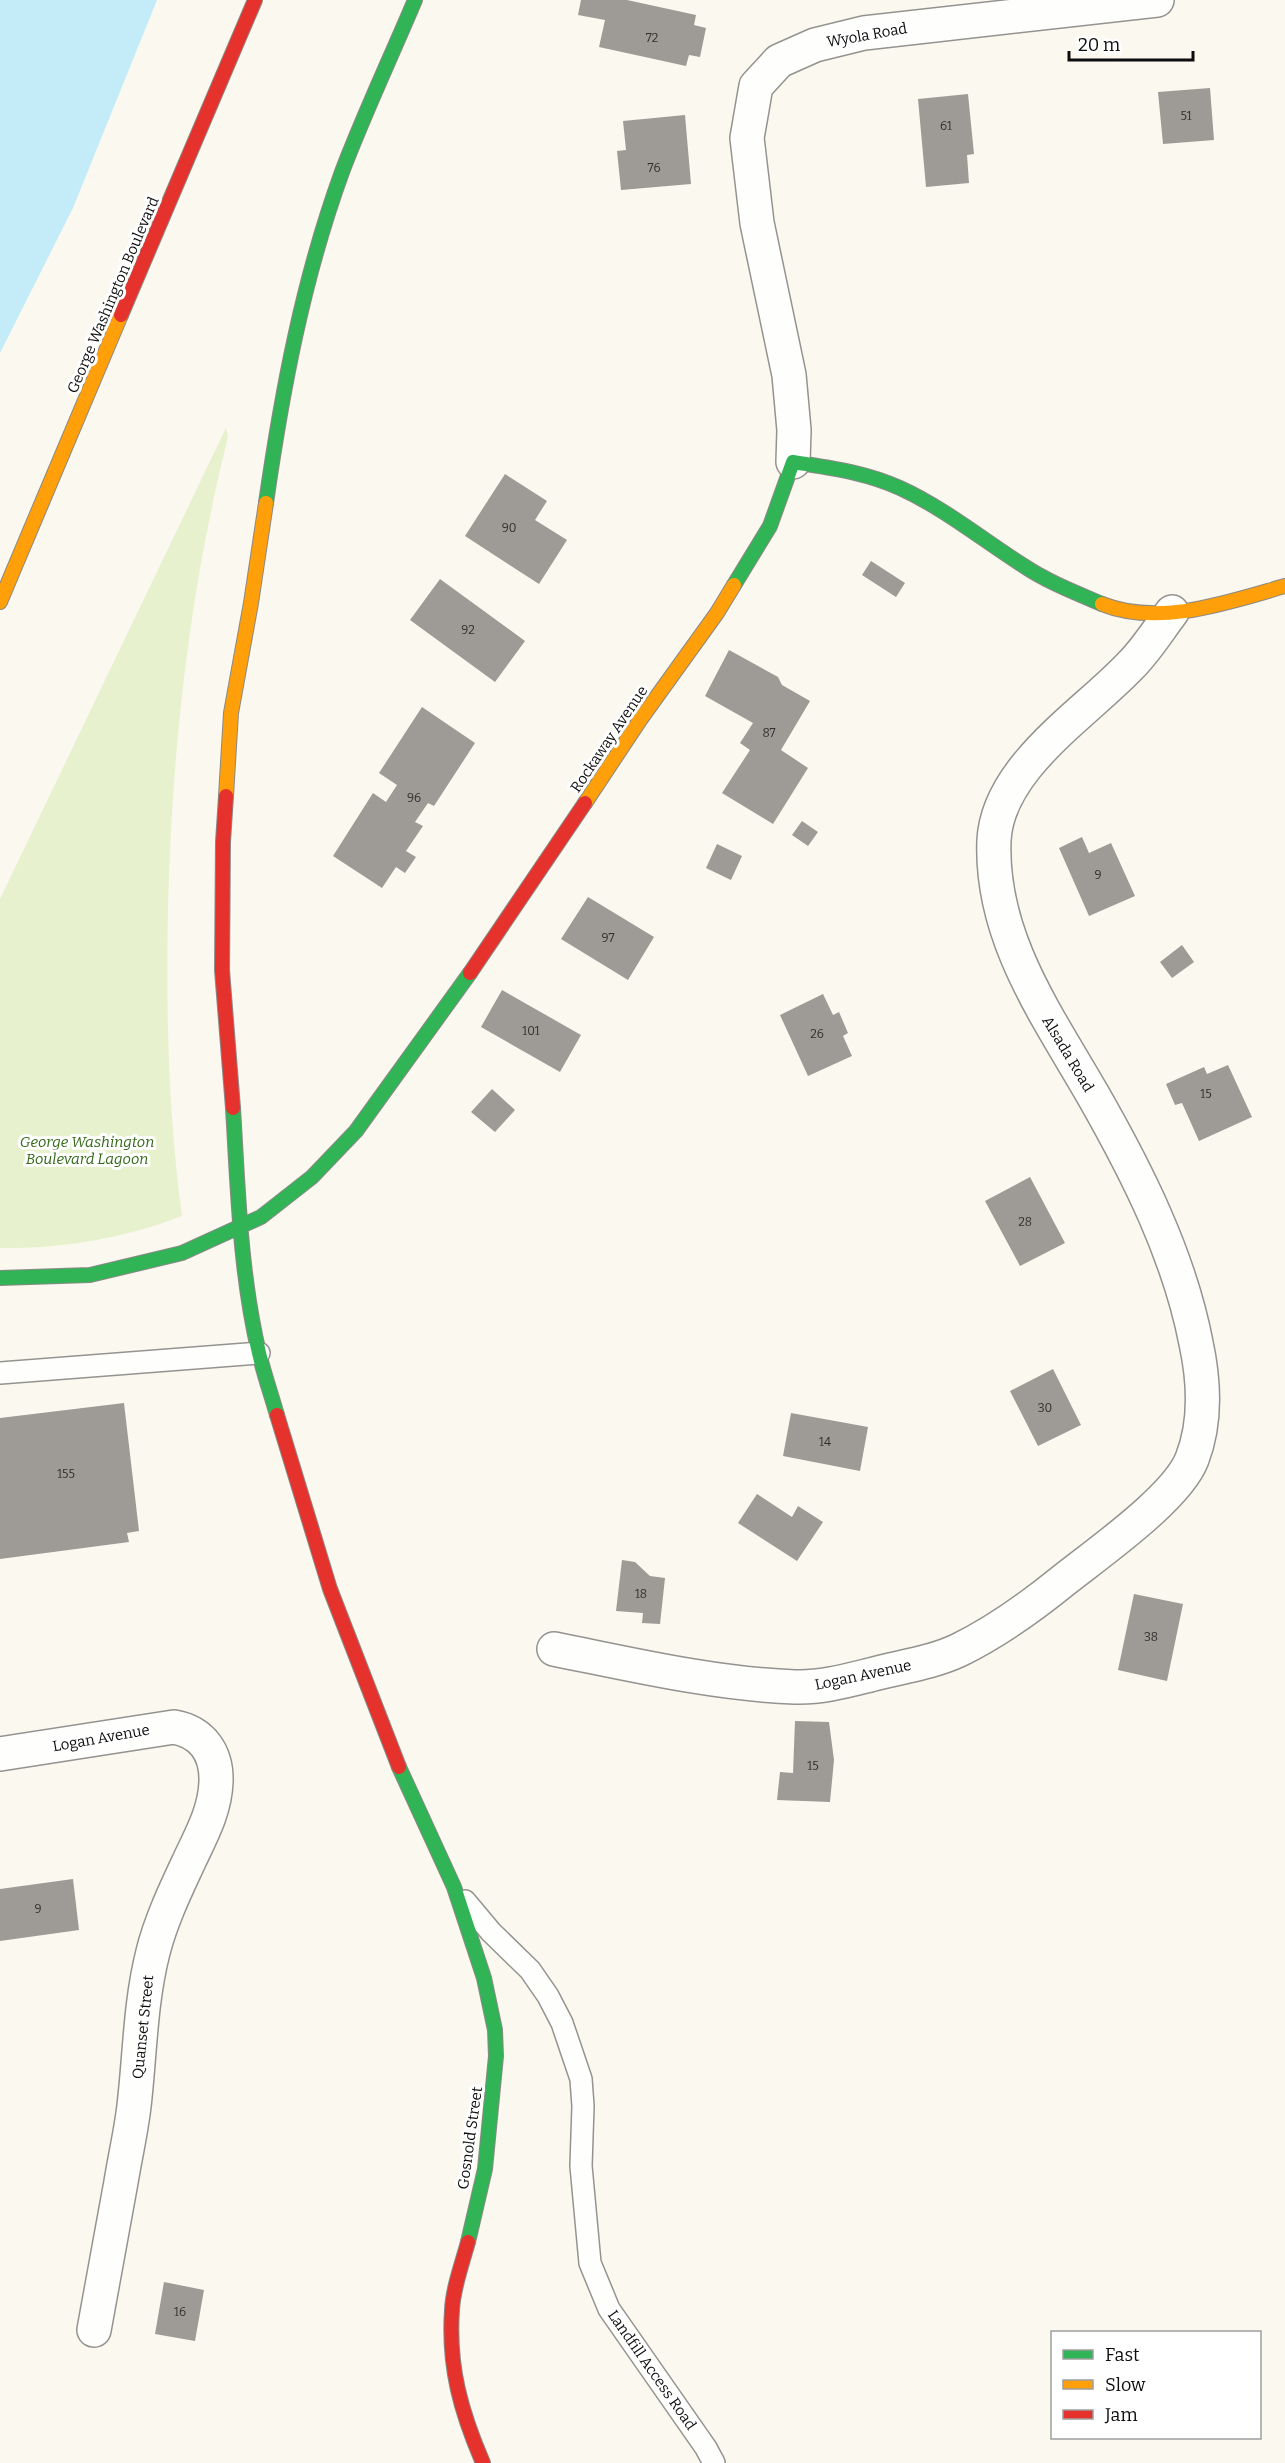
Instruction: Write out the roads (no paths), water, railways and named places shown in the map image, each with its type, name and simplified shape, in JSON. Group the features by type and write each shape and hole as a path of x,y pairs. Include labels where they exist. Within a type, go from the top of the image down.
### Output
{"street":[{"name":"George Washington Boulevard","path":"0,602 255,0"},
{"name":"Gosnold Street","path":"416,0 342,172 300,310 282,393 251,603 231,713 223,842 222,970 233,1100 240,1227 259,1353 330,1589 405,1779 453,1887 484,1978 495,2030 496,2055 485,2169 452,2308 452,2362 465,2422 483,2463"},
{"name":"Wyola Road","path":"793,462 794,430 789,375 757,223 747,138 756,86 779,62 815,45 864,33 1157,0"},
{"name":"Rockaway Avenue","path":"0,1278 90,1275 182,1253 261,1217 312,1177 356,1131 489,946 640,720 717,613 770,526 793,462"},
{"path":"793,462 856,472 900,488 961,523 1025,567 1071,591 1122,612 1172,612 1224,603 1285,586"},
{"name":"Alsada Road","path":"1132,1526 1172,1490 1192,1461 1201,1417 1202,1373 1192,1322 1168,1247 1140,1182 1093,1095 1057,1038 1014,953 1002,915 994,873 994,835 1005,797 1032,758 1134,663 1172,612"},
{"name":"Logan Avenue","path":"554,1649 686,1675 799,1688 837,1683 918,1664 957,1652 1048,1593 1132,1526"},
{"name":"Logan Avenue","path":"0,1754 82,1743 158,1728 187,1730 200,1737"},
{"name":"Quanset Street","path":"94,2330 134,2108 144,2004 153,1950 214,1801 216,1780 214,1764 208,1748 200,1737"}],"lane":[{"path":"0,1373 259,1353"},
{"name":"Landfill Access Road","path":"453,1887 491,1932 530,1970 562,2023 581,2079 583,2138 581,2166 590,2264 609,2309 706,2448 714,2463"}],"water":[{"path":"0,0 157,0 73,208 0,353"}],"park label":[{"name":"George Washington Boulevard Lagoon","path":"87,1150"}]}
